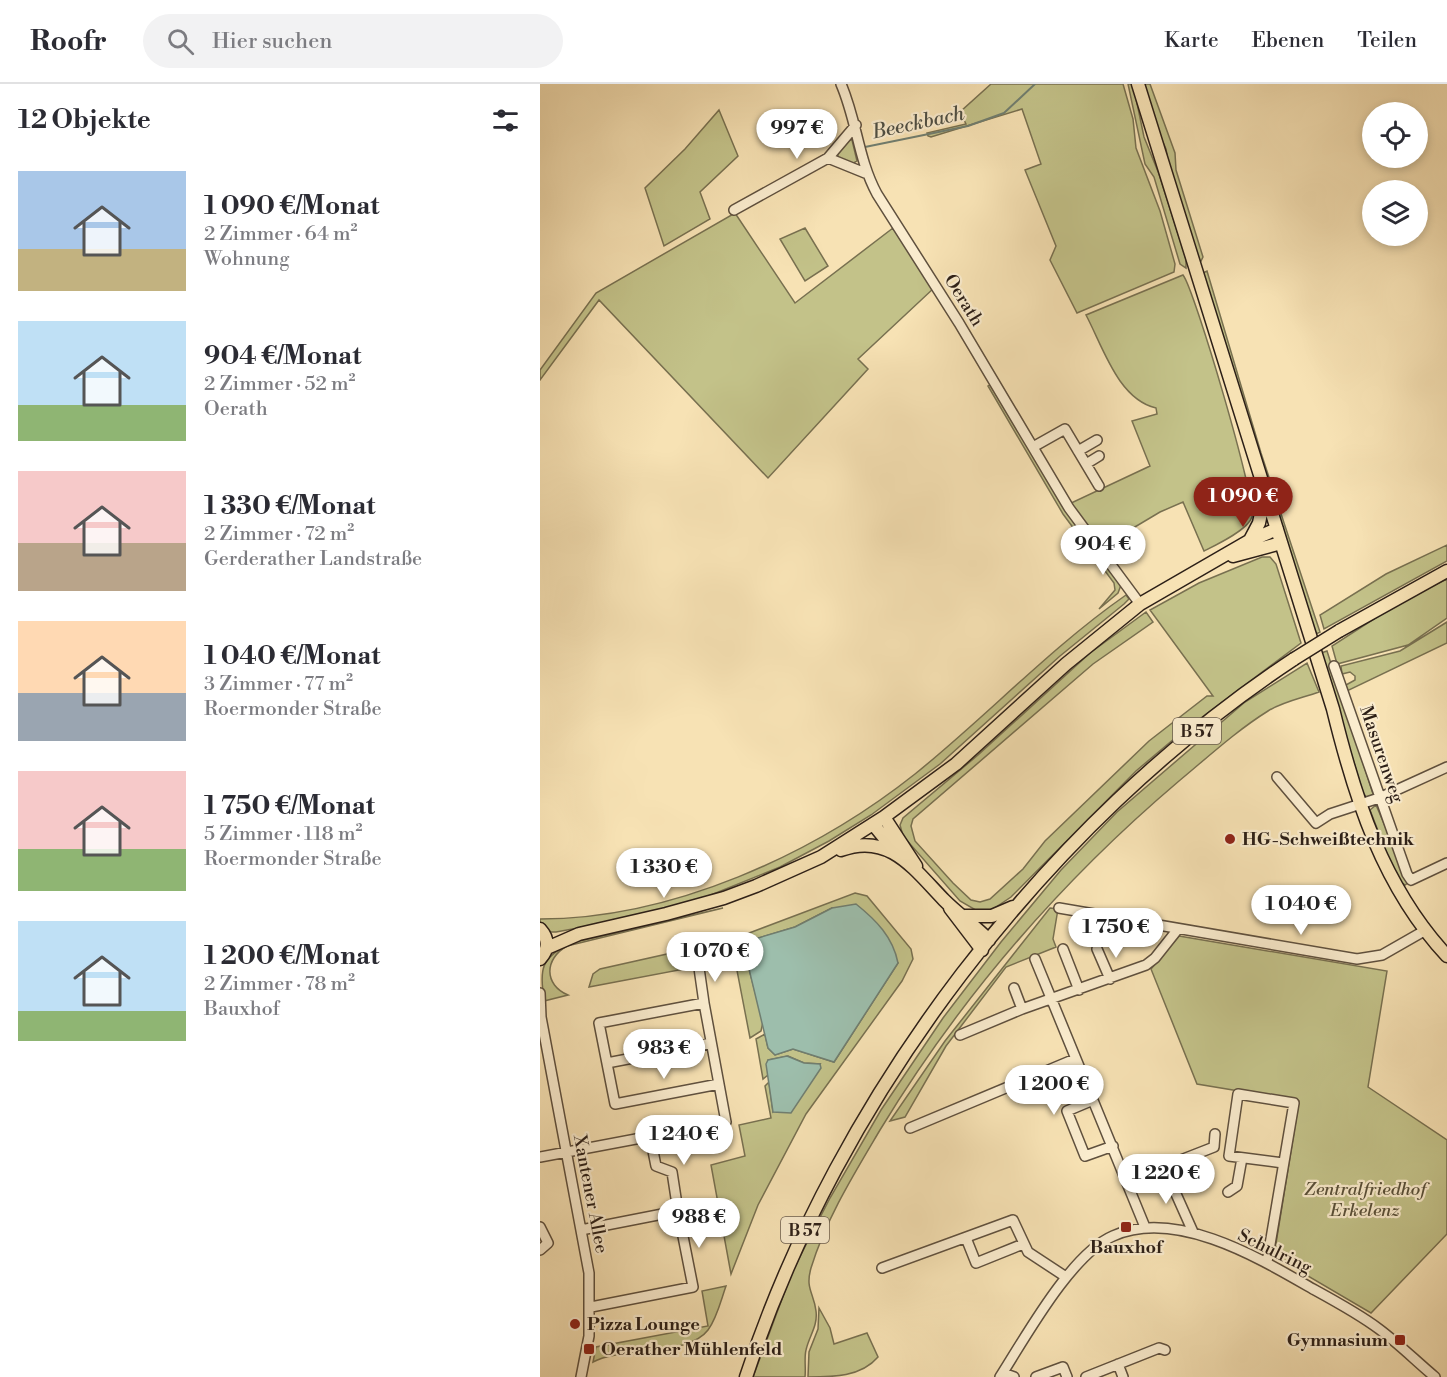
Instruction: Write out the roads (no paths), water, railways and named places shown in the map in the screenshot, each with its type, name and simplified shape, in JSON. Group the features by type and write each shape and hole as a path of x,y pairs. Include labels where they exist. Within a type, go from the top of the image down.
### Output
{"main road":[{"path":"1138,84 1266,493 1360,805 1393,882 1424,932 1447,956"},
{"path":"1249,542 1259,523 1266,493"},
{"path":"821,857 878,820 956,764 1074,657 1140,604 1185,577 1277,529"},
{"path":"1226,557 1281,543"},
{"name":"B 57","path":"746,1377 786,1269 821,1196 881,1091 985,945 1020,904 1106,811 1165,757 1226,708 1294,659 1339,631 1447,571"},
{"path":"878,820 901,858"},
{"path":"878,820 911,856 918,871"},
{"path":"540,959 544,937 579,934 723,898 821,857 849,847 871,844 888,849 918,871 946,902 958,922 985,945"},
{"path":"946,902 965,916 985,945"},
{"name":"B 57","path":"965,916 992,916 1020,904"}],"street":[{"name":"Oerath","path":"841,84 856,125 859,151 865,173 1069,508 1140,604"},
{"path":"734,210 828,158 856,125"},
{"path":"828,158 865,173"},
{"path":"1032,447 1065,429 1099,486"},
{"path":"1078,451 1097,440"},
{"path":"1086,464 1099,456"},
{"name":"Masurenweg","path":"1335,666 1407,874 1411,880 1447,863"},
{"path":"1277,777 1316,823 1330,814 1379,798 1447,767"},
{"path":"1099,916 1101,904"},
{"path":"1059,908 1357,959 1382,955 1424,932"},
{"path":"960,1035 1022,1009 1110,980 1146,965 1155,958 1178,929"},
{"path":"1063,949 1079,990"},
{"path":"1097,949 1110,980"},
{"path":"1035,959 1113,1146 1144,1227"},
{"path":"540,1157 726,1122 699,968"},
{"path":"1014,988 1022,1009"},
{"name":"Xantener Allee","path":"540,993 541,1016 581,1230 591,1307 589,1336 581,1377"},
{"path":"704,1003 599,1023 615,1104 719,1084"},
{"path":"607,1063 711,1043"},
{"path":"909,1128 1075,1059"},
{"path":"1267,1262 1294,1103 1238,1094 1229,1156 1283,1163"},
{"path":"1093,1100 1067,1112 1085,1156 1113,1146"},
{"path":"1127,1181 1214,1147 1215,1134"},
{"path":"591,1307 693,1287 672,1172 656,1166 650,1136"},
{"path":"1228,1192 1237,1186 1242,1158"},
{"path":"1164,1167 1193,1232"},
{"path":"581,1230 678,1211"},
{"path":"882,1268 957,1238 966,1238 1013,1220 1023,1244 1035,1257 1066,1277"},
{"path":"540,1227 549,1243 540,1250"},
{"name":"Schulring","path":"1002,1375 1066,1277 1086,1256 1112,1236 1144,1227 1193,1232 1267,1262 1378,1328 1435,1377"},
{"path":"966,1238 976,1263 1023,1244"},
{"path":"1086,1377 1159,1348 1165,1350"},
{"path":"1118,1364 1123,1377"},
{"path":"1036,1377 1063,1367 1066,1377"},
{"path":"1002,1375 1014,1377"}],"waterway":[{"name":"Beeckbach","path":"865,147 968,126 1004,113 1035,84"}],"place":[{"name":"HG-Schweißtechnik","path":"1230,839"},
{"name":"Bauxhof","path":"1126,1227"},
{"name":"Pizza Lounge","path":"575,1324"},
{"name":"Gymnasium","path":"1400,1340"},
{"name":"Oerather Mühlenfeld","path":"589,1349"}],"park label":[{"name":"Zentralfriedhof Erkelenz","path":"1365,1199"}]}
